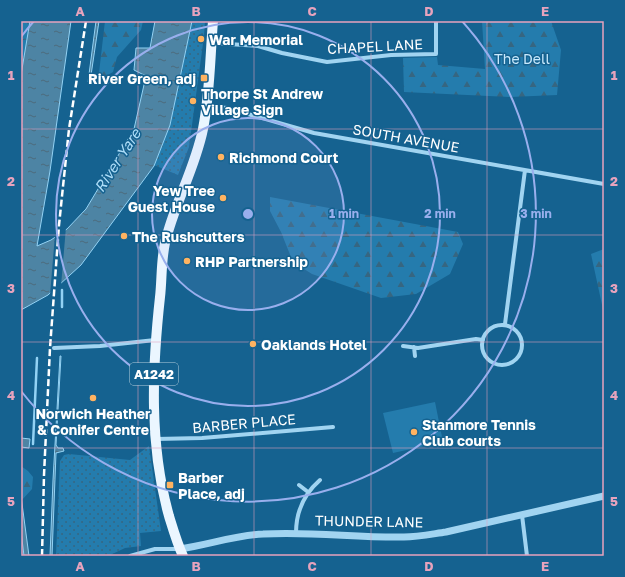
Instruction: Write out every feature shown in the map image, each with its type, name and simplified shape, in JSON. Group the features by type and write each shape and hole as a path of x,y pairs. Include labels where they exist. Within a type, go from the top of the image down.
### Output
{"main road":[{"name":"A1242","path":"181,552 164,499 156,439 153,380 155,340 165,245 170,224 199,148 203,130 207,106 213,21"}],"street":[{"name":"CHAPEL LANE","path":"211,43 258,46 282,53 327,62 391,55 436,54 436,21"},
{"name":"SOUTH AVENUE","path":"207,106 227,108 314,133 604,184"},
{"path":"505,324 525,170"},
{"path":"505,324 518,331 522,337 522,353 519,358 512,363 497,365 485,356 482,348 482,340 491,328 505,324"},
{"path":"403,346 418,348 476,339 482,340"},
{"path":"54,348 100,346 155,340"},
{"path":"414,347 415,356"},
{"name":"BARBER PLACE","path":"156,439 202,438 333,427"},
{"path":"296,533 296,523 300,508 308,492 320,480"},
{"path":"298,485 308,492"},
{"name":"THUNDER LANE","path":"181,552 243,536 262,534 296,533 405,537 446,532 604,496"},
{"path":"522,515 527,556"},
{"path":"130,556 155,549 181,552"}],"green space":[{"path":"21,21 30,21 21,75"},
{"path":"105,21 143,21 141,30 117,57 113,72 106,76 99,73"},
{"path":"192,21 205,21 204,36 189,147 178,175 154,165 170,125"},
{"name":"The Dell","path":"482,21 551,21 561,50 557,95 510,97 404,92 403,58 437,57 438,65 485,69"},
{"path":"270,197 458,232 463,244 450,274 416,294 381,298 312,274 293,262 281,232 270,211"},
{"path":"604,249 604,314 591,254"},
{"name":"Stanmore Tennis Club courts","path":"435,402 443,442 393,453 383,413"},
{"path":"149,446 161,531 140,533 141,546 125,548 108,556 56,556 60,461 64,455 69,454 130,460"},
{"path":"21,466 33,477 32,489 21,501"}],"water":[{"name":"River Yare","path":"30,21 71,21 50,171 37,246 51,240 67,229 86,209 134,129 146,76 134,70 136,48 150,48 155,21 192,21 170,125 154,166 81,265 48,295 21,310 21,75"},
{"path":"96,21 99,21 90,82 88,82"},
{"path":"60,356 56,445 58,448 63,448 64,451 56,453 52,556 50,556 53,480"},
{"path":"21,438 30,439 29,448 21,447"},
{"path":"21,496 29,556 24,556 21,531"}],"pier":[{"path":"66,227 61,286 50,295 55,235"}],"waterway":[{"path":"62,290 62,307"},
{"path":"33,444 37,358"}],"railway":[{"path":"42,556 50,348 59,225 69,129 86,21"}],"place":[{"name":"War Memorial","path":"201,39"},
{"name":"River Green, adj","path":"204,78"},
{"name":"Thorpe St Andrew Village Sign","path":"193,101"},
{"name":"Richmond Court","path":"221,157"},
{"name":"Yew Tree Guest House","path":"223,198"},
{"name":"The Rushcutters","path":"124,236"},
{"name":"RHP Partnership","path":"187,261"},
{"name":"Oaklands Hotel","path":"253,344"},
{"name":"Norwich Heather & Conifer Centre","path":"93,398"},
{"name":"Stanmore Tennis Club courts","path":"414,432"},
{"name":"Barber Place, adj","path":"170,485"}]}
